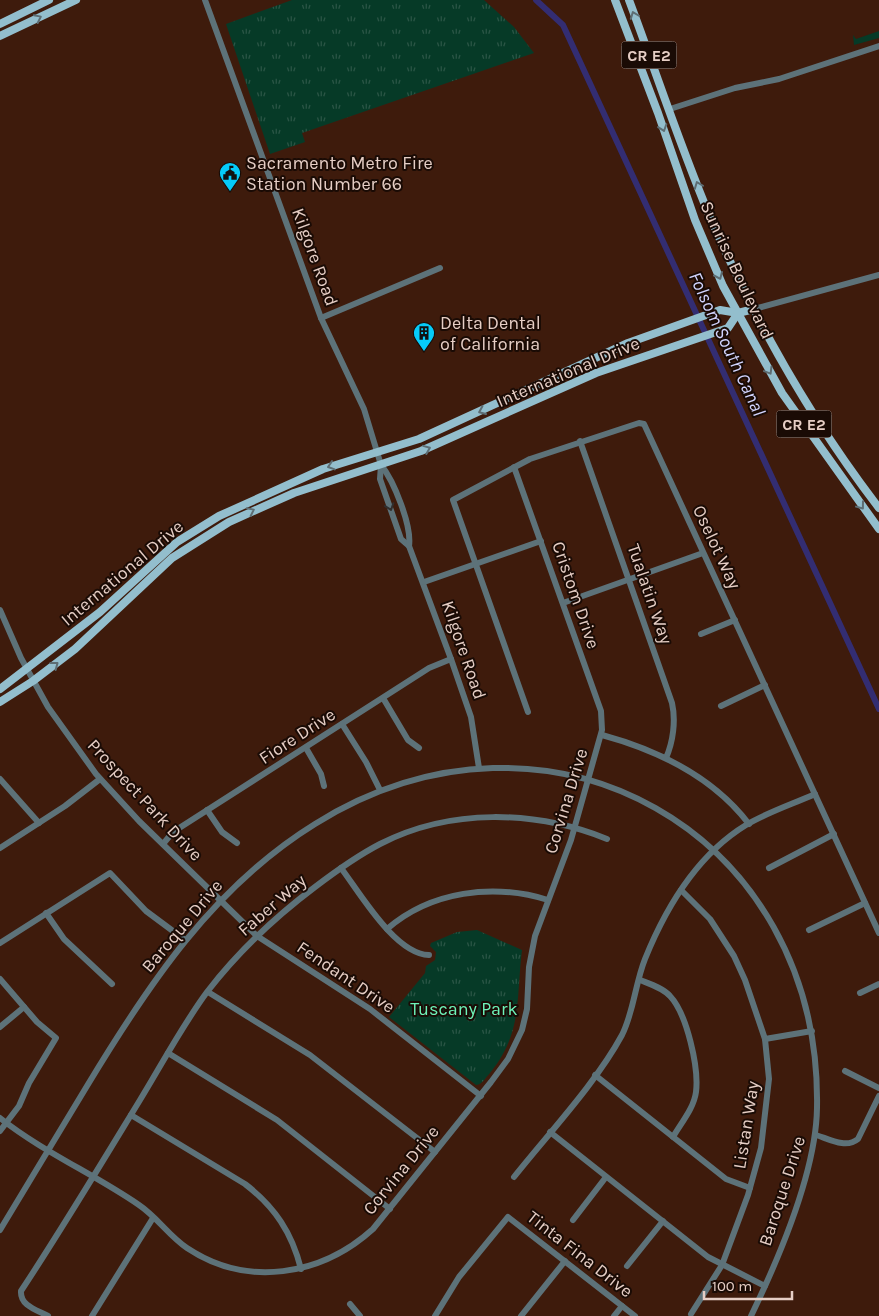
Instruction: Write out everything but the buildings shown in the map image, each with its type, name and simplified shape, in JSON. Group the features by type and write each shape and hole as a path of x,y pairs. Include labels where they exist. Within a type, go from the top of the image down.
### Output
{"main road":[{"path":"0,24 49,0"},
{"path":"0,36 76,0"},
{"name":"Sunrise Boulevard","path":"615,0 694,220 723,286 782,393 879,529"},
{"name":"Sunrise Boulevard","path":"629,0 710,215 754,309 805,403 879,508"},
{"path":"646,83 655,92 660,104 670,109"},
{"path":"738,313 754,309"},
{"name":"International Drive","path":"0,689 100,612 177,542 236,508 323,469 419,439 580,364 670,327 720,310 738,313 728,328 596,373 445,442 272,501 229,522 196,542 158,570 98,629 33,681 0,702"},
{"path":"196,542 204,531 236,508"},
{"path":"158,570 164,560 188,542 197,530"}],"street":[{"name":"Kilgore Road","path":"205,0 321,318 364,410 381,465 380,479 401,539 409,546 424,582 471,717 479,768"},
{"path":"670,109 735,88 779,79 879,46"},
{"path":"321,318 440,268"},
{"path":"754,309 879,275"},
{"name":"Oselot Way","path":"475,564 453,500 514,466 580,441 639,422 644,424 879,933"},
{"name":"Tualatin Way","path":"580,441 672,704 674,720 671,745 666,758"},
{"name":"Kilgore Road","path":"381,465 390,475 411,535 409,546"},
{"name":"Cristom Drive","path":"514,466 601,711 602,734"},
{"path":"424,582 541,541"},
{"path":"563,602 703,552"},
{"path":"475,564 528,712"},
{"name":"Prospect Park Drive","path":"0,610 27,670 65,733 100,779 220,900"},
{"path":"701,634 735,620"},
{"name":"Fiore Drive","path":"163,844 173,832 207,810 430,668 451,659"},
{"path":"721,706 765,685"},
{"path":"383,698 408,740 419,748"},
{"path":"342,724 366,762 380,790"},
{"path":"602,734 666,758 696,775 735,806 749,824"},
{"name":"Corvina Drive","path":"3,1120 140,1206 186,1247 215,1263 252,1272 302,1269 347,1250 373,1229 481,1096 508,1059 522,1030 527,1009 531,951 575,827 602,734"},
{"path":"306,748 321,774 324,786"},
{"name":"Baroque Drive","path":"0,1230 131,1014 185,940 220,900 258,865 290,840 334,813 380,790 425,775 479,768 524,768 589,780 625,792 666,814 714,850 758,901 781,940 806,1000 812,1031 817,1078 816,1135 806,1175 765,1286 751,1316"},
{"path":"0,848 39,823 100,779"},
{"path":"1,783 39,823"},
{"path":"514,1177 595,1075 622,1034 631,1014 645,959 681,890 714,850 749,824 815,794"},
{"path":"207,810 222,832 237,843"},
{"name":"Faber Way","path":"48,1316 27,1305 21,1299 20,1291 208,992 257,936 300,898 341,868 382,843 418,829 447,822 506,816 548,821 575,827 607,838"},
{"path":"769,868 782,859 834,834"},
{"path":"341,868 387,929 405,945 422,955 429,956"},
{"path":"0,943 104,874 112,873 140,906 185,940"},
{"name":"Listan Way","path":"681,890 710,919 734,956 745,980 765,1039 769,1079 761,1148 750,1188 722,1265 691,1314"},
{"path":"387,929 402,917 429,904 468,893 508,891 548,900"},
{"name":"Fendant Drive","path":"220,900 257,936 370,1009 481,1096"},
{"path":"809,930 866,903"},
{"path":"46,913 64,938 112,984"},
{"path":"0,979 37,1022 56,1038 29,1083 18,1106 3,1120 0,1132"},
{"path":"640,980 664,990 671,997 681,1011 688,1034 696,1076 696,1093 691,1107 673,1137"},
{"path":"860,993 879,984"},
{"path":"208,992 310,1055 435,1152"},
{"path":"0,1027 24,1007"},
{"path":"765,1039 812,1031"},
{"path":"168,1053 277,1120 390,1208"},
{"path":"845,1071 879,1088"},
{"path":"595,1075 726,1179 750,1188"},
{"path":"816,1135 846,1144 853,1144 858,1139 879,1096"},
{"path":"131,1115 246,1184 262,1198 286,1229 302,1269"},
{"path":"550,1132 722,1265 765,1286"},
{"path":"574,1220 606,1177"},
{"name":"Tinta Fina Drive","path":"436,1316 460,1276 508,1217 635,1316"},
{"path":"92,1316 153,1218"},
{"path":"627,1266 663,1221"},
{"path":"521,1316 565,1261"},
{"path":"350,1304 360,1316"},
{"path":"614,1316 622,1306"}],"green space":[{"path":"292,0 484,0 514,27 534,53 302,133 305,142 270,154 226,24"},
{"path":"879,31 879,38 854,45 853,35 856,39"},
{"name":"Tuscany Park","path":"477,930 522,950 516,1014 508,1044 490,1073 482,1082 476,1085 389,1017 425,973 426,966 435,960 436,952 430,946 431,943 457,932"}],"waterway":[{"name":"Folsom South Canal","path":"536,0 563,25 879,709"}],"place":[{"name":"Sacramento Metro Fire Station Number 66","path":"230,192"},
{"name":"Delta Dental of California","path":"424,352"}]}
